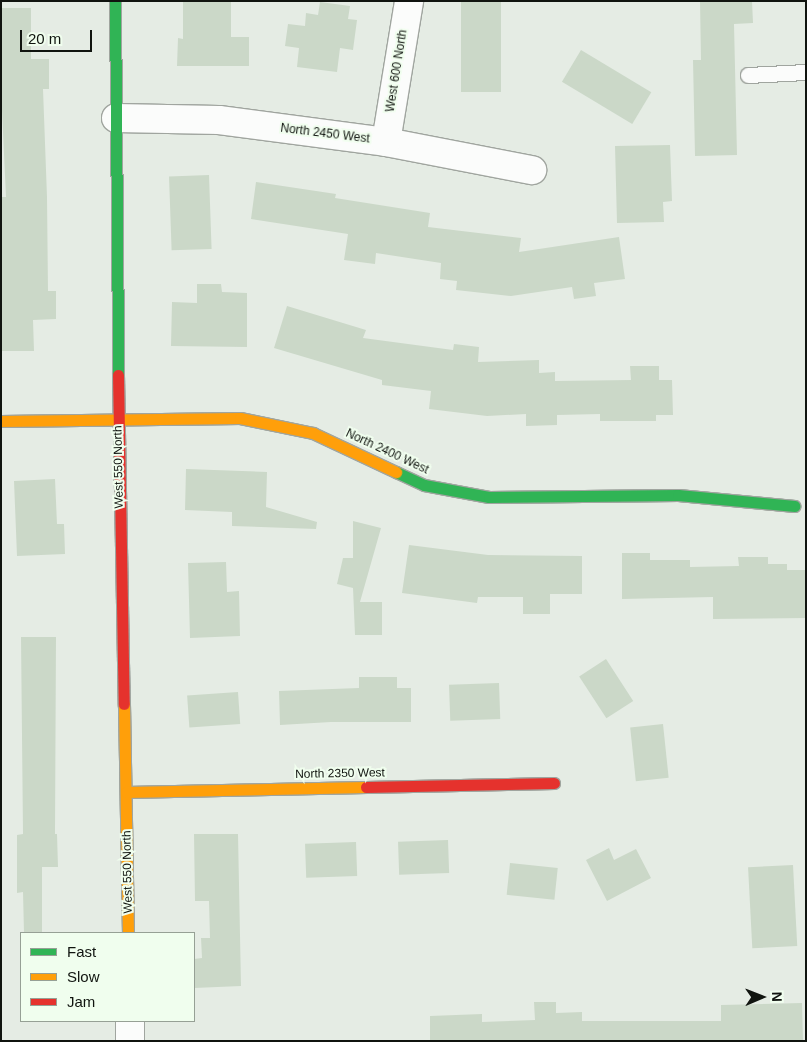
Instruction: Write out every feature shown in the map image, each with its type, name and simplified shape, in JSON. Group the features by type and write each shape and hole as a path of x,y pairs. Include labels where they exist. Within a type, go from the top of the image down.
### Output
{"street":[{"name":"West 550 North","path":"115,1 118,419 128,932"},
{"name":"West 600 North","path":"386,142 409,1"},
{"name":"North 2450 West","path":"116,118 219,120 386,142 532,170"},
{"name":"North 2400 West","path":"1,421 240,418 313,432 424,485 489,497 678,495 794,506"},
{"name":"North 2350 West","path":"126,792 554,783"},
{"path":"130,1022 130,1041"}],"lane":[{"path":"748,74 806,72"}],"building":[{"path":"183,1 231,1 231,37 249,37 249,66 177,66 178,38 183,39"},
{"path":"461,1 501,1 501,92 461,92"},
{"path":"700,1 752,1 753,23 734,24 737,155 695,156 693,60 701,60"},
{"path":"320,2 350,6 348,19 357,20 353,50 340,48 337,72 297,67 299,48 285,46 288,24 305,26 306,13 318,15"},
{"path":"1,8 31,8 31,59 49,59 49,89 43,89 48,291 56,291 56,319 33,320 34,351 1,351 1,197 6,197 1,89"},
{"path":"581,50 651,92 632,124 562,82"},
{"path":"670,145 672,201 663,202 664,222 617,223 615,146"},
{"path":"209,175 212,249 172,250 169,176"},
{"path":"256,182 336,194 335,198 430,213 428,227 521,238 519,252 619,237 625,279 594,283 596,296 574,299 572,287 511,296 456,290 457,281 440,279 441,263 376,253 375,264 344,260 348,234 251,219"},
{"path":"197,284 221,284 222,292 247,293 247,347 171,346 172,302 197,303"},
{"path":"287,306 366,330 363,338 453,350 454,344 479,347 478,362 539,360 539,373 555,372 555,381 631,380 630,366 659,366 659,380 672,380 673,415 656,415 656,421 600,421 600,414 557,415 557,425 526,426 526,414 487,416 429,409 431,391 382,385 382,380 274,348"},
{"path":"186,469 267,472 266,507 317,522 316,529 232,526 232,512 185,510"},
{"path":"55,479 57,524 64,524 65,554 17,556 14,481"},
{"path":"353,521 381,528 360,602 382,602 382,635 355,635 353,588 337,584 343,558 353,558"},
{"path":"409,545 488,555 582,556 582,594 550,594 550,614 523,614 523,597 478,597 477,603 402,593"},
{"path":"622,553 650,553 650,560 690,560 690,567 739,566 738,557 768,557 768,564 787,564 787,570 806,570 806,618 713,619 713,597 622,599"},
{"path":"226,562 227,592 239,591 240,636 190,638 188,563"},
{"path":"21,637 56,637 55,834 57,834 58,867 42,867 42,932 24,932 23,892 17,893 17,835 23,834"},
{"path":"606,659 633,701 606,718 579,676"},
{"path":"359,677 397,677 397,688 411,688 411,722 331,722 280,725 279,691 359,688"},
{"path":"499,683 500,719 450,721 449,685"},
{"path":"238,692 240,724 189,727 187,696"},
{"path":"663,724 669,778 636,781 630,727"},
{"path":"194,834 238,834 241,986 195,988 195,959 202,958 201,938 210,938 209,901 195,901"},
{"path":"448,840 449,873 399,875 398,842"},
{"path":"356,842 357,876 306,878 305,844"},
{"path":"609,848 614,860 636,849 651,878 607,901 586,860"},
{"path":"510,863 558,868 554,900 507,895"},
{"path":"793,865 797,946 752,948 748,867"},
{"path":"534,1002 556,1002 556,1013 582,1012 582,1021 721,1021 721,1005 802,1003 803,1041 430,1041 430,1016 482,1014 482,1022 535,1020"}],"traffic: fast":[{"path":"115,1 118,375"},
{"path":"396,472 424,485 489,497 678,495 794,506"}],"traffic: slow":[{"path":"1,421 240,418 313,433 396,472"},
{"path":"124,704 128,932"},
{"path":"126,792 366,787"}],"traffic: jam":[{"path":"118,375 124,704"},
{"path":"366,787 554,783"}]}
